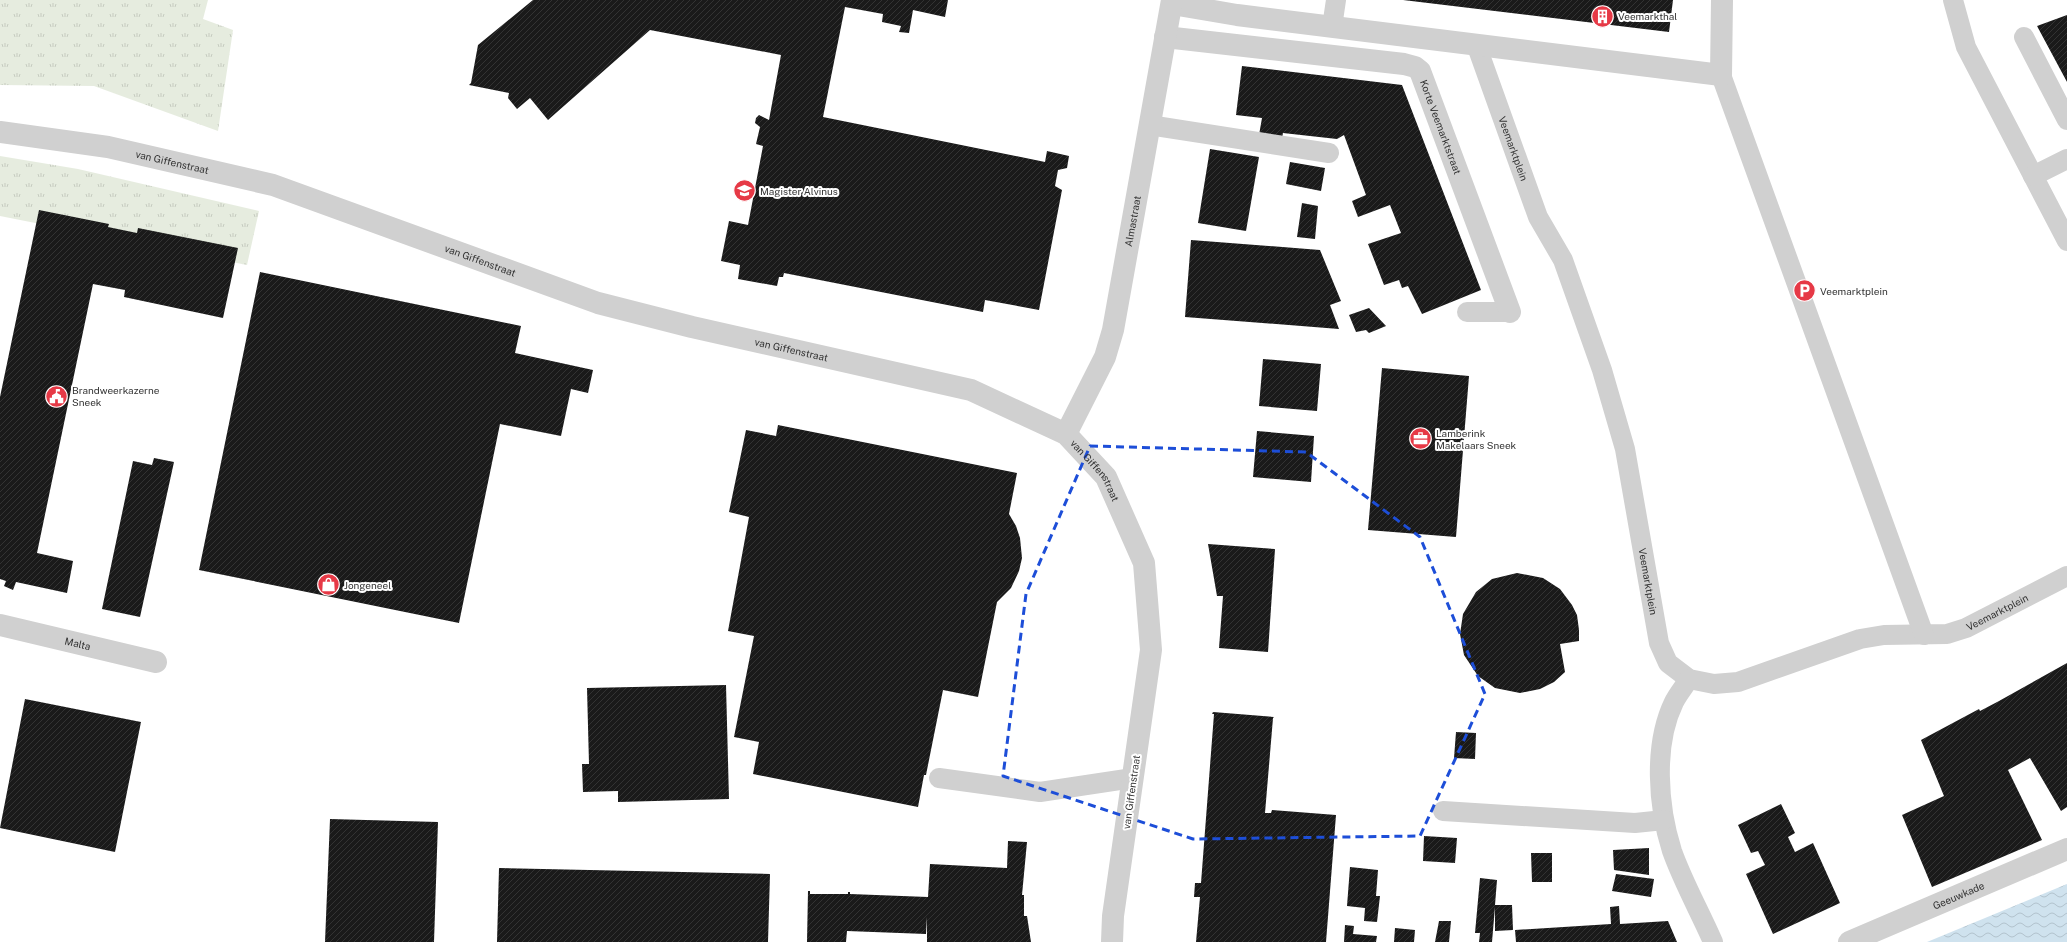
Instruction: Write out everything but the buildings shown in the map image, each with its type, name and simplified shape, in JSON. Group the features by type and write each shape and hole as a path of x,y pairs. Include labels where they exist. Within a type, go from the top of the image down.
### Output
{"street":[{"path":"1172,2 1237,15 1721,75 1722,0"},
{"name":"Almastraat","path":"1066,434 1105,357 1113,330 1172,2"},
{"name":"Korte Veemarktstraat","path":"1165,37 1404,64 1415,67 1420,71 1510,312"},
{"name":"van Giffenstraat","path":"0,132 108,147 273,185 598,303 692,327 971,390 1066,434 1106,477 1144,563 1151,650 1113,916 1112,942"},
{"name":"Malta","path":"0,625 156,662"},
{"name":"Geeuwkade","path":"1849,942 2067,850"}],"lane":[{"path":"1332,27 1336,0"},
{"path":"1953,0 1966,47 2067,241"},
{"path":"2024,37 2067,120"},
{"name":"Veemarktplein","path":"1476,44 1538,217 1563,260 1602,370 1625,448 1659,644 1668,663 1688,679 1714,684 1738,682 1860,639 1884,635 1946,634 1966,628 2067,576"},
{"path":"1721,75 1924,635"},
{"path":"1149,125 1329,153"},
{"path":"2033,176 2067,159"},
{"path":"1467,312 1510,312"},
{"path":"1688,679 1674,702 1666,725 1660,750 1664,820 1672,852 1713,942"},
{"path":"939,778 1040,792 1133,778"},
{"path":"1443,811 1635,823 1664,820"}],"highlighted area":[{"path":"1090,446 1306,452 1420,537 1485,694 1420,836 1193,839 1003,776 1026,594"}],"green space":[{"path":"0,0 208,0 203,19 233,30 218,131 94,86 0,85"},
{"path":"0,156 78,169 259,211 247,265 0,216"}],"water":[{"path":"2067,884 2067,942 1927,942"}],"place":[{"name":"Veemarkthal","path":"1602,16"},
{"name":"Magister Alvinus","path":"744,191"},
{"name":"Veemarktplein","path":"1804,291"},
{"name":"Brandweerkazerne Sneek","path":"56,396"},
{"name":"Lamberink Makelaars Sneek","path":"1421,439"},
{"name":"Jongeneel","path":"329,585"}]}
